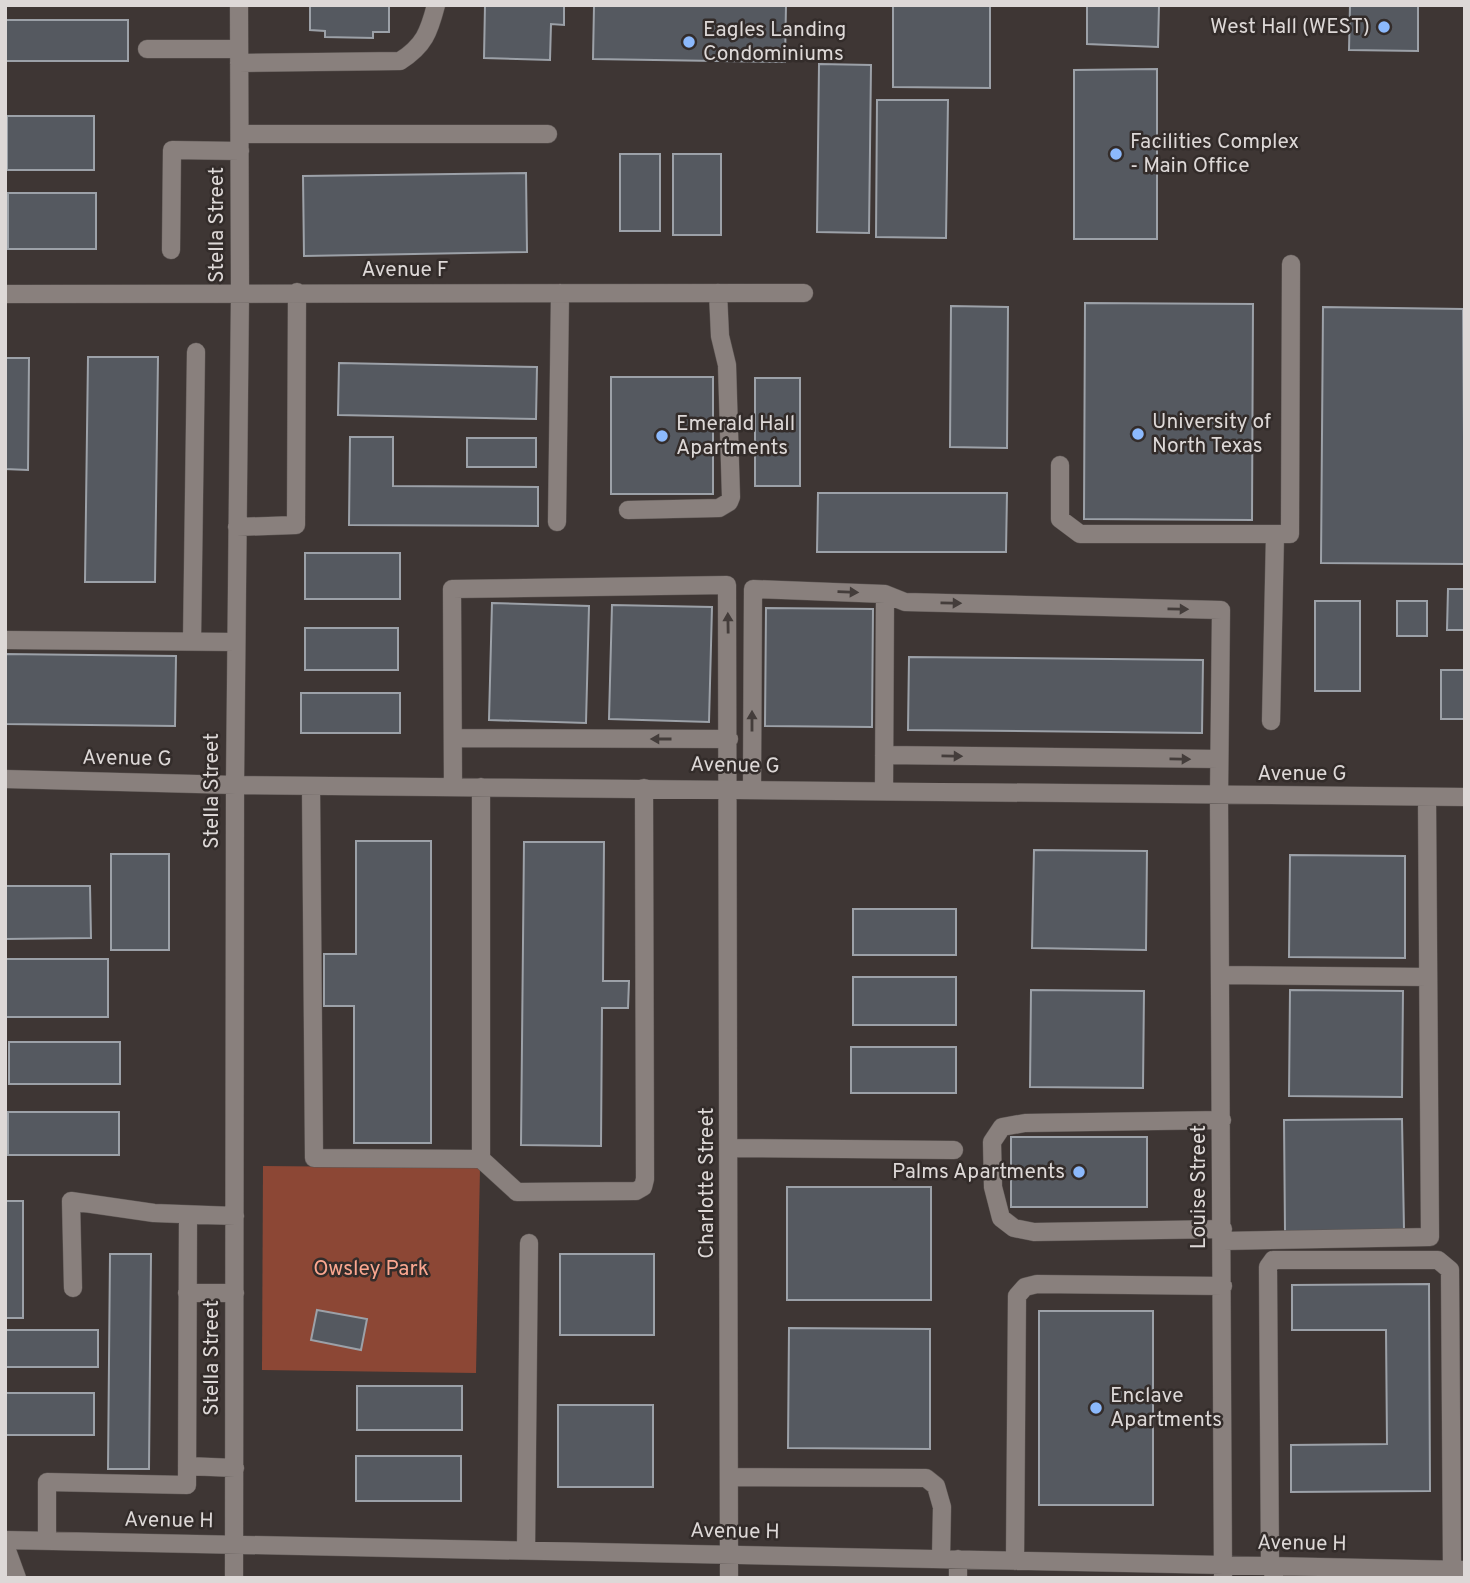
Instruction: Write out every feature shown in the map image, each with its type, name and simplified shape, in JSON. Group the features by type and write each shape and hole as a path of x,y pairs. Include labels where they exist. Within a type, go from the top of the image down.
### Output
{"street":[{"name":"Stella Street","path":"234,1578 234,785 240,293 239,5"},
{"path":"147,49 239,56 400,61 415,52 430,31 436,5"},
{"path":"171,250 173,150 240,142 548,134"},
{"path":"1060,466 1060,519 1080,534 1290,534 1291,264"},
{"path":"237,527 296,525 297,292"},
{"path":"557,522 560,293"},
{"path":"628,510 719,508 729,502 727,365 720,336 718,293"},
{"name":"Avenue F","path":"5,294 804,293"},
{"path":"192,642 196,352"},
{"path":"1271,721 1275,535"},
{"name":"Charlotte Street","path":"453,738 452,589 727,585 729,1578"},
{"path":"752,789 752,589 885,593 884,792"},
{"name":"Louise Street","path":"885,593 905,602 1221,610 1219,797 1223,1571"},
{"path":"5,640 236,642"},
{"path":"453,786 453,738 729,739"},
{"path":"884,755 1219,759"},
{"name":"Avenue G","path":"5,779 311,786 752,789 1219,797 1465,797"},
{"path":"311,786 314,1158 481,1160 517,1192 636,1191 643,1187 644,788"},
{"path":"481,787 481,1160"},
{"path":"1222,1120 1025,1124 1002,1127 992,1142 993,1187 1001,1218 1014,1228 1034,1232 1430,1237 1427,797"},
{"path":"1221,975 1428,977"},
{"path":"729,1148 954,1150"},
{"path":"73,1288 71,1201 188,1216 234,1216"},
{"path":"47,1541 47,1482 187,1485 188,1216"},
{"path":"526,1551 528,1242"},
{"path":"1273,1572 1268,1267 1273,1259 1438,1260 1450,1270 1458,1570"},
{"path":"1015,1560 1017,1296 1025,1287 1037,1284 1223,1286"},
{"path":"187,1293 235,1293"},
{"path":"187,1466 235,1468"},
{"path":"729,1477 926,1478 936,1486 950,1559 958,1578"},
{"name":"Avenue H","path":"5,1543 47,1541 1015,1560 1273,1572 1458,1570"},
{"path":"5,1543 17,1578"}],"green space":[{"name":"Owsley Park","path":"263,1166 480,1168 476,1373 262,1370"}],"building":[{"path":"310,5 389,5 389,32 373,32 373,38 325,37 325,31 310,30"},
{"path":"485,5 564,5 564,25 551,24 550,60 484,58"},
{"name":"Eagles Landing Condominiums","path":"564,5 786,5 785,62 593,59 594,6"},
{"path":"893,5 990,5 990,88 893,87"},
{"name":"West Hall (WEST)","path":"1087,5 1159,5 1158,47 1087,44"},
{"name":"West Hall (WEST)","path":"1350,5 1418,5 1418,51 1349,50"},
{"path":"5,20 128,20 128,61 5,61"},
{"path":"819,64 871,65 869,233 817,232"},
{"name":"Facilities Complex - Main Office","path":"1157,69 1157,239 1074,239 1074,70"},
{"path":"877,100 948,100 946,238 876,237"},
{"path":"7,116 94,116 94,170 7,170"},
{"path":"620,154 660,154 660,231 620,231"},
{"path":"673,154 721,154 721,235 673,235"},
{"path":"526,173 527,252 304,256 303,176"},
{"path":"8,193 96,193 96,249 8,249"},
{"path":"1085,303 1253,304 1252,520 1084,519"},
{"path":"951,306 1008,307 1007,448 950,447"},
{"path":"1323,307 1463,309 1465,564 1321,563"},
{"path":"88,357 158,357 155,582 85,582"},
{"path":"5,358 29,358 28,470 5,469"},
{"path":"339,363 537,367 536,419 338,415"},
{"name":"Emerald Hall Apartments","path":"611,377 713,377 713,494 611,494"},
{"path":"755,378 800,378 800,486 755,486"},
{"path":"350,437 393,437 393,486 538,487 538,526 349,525"},
{"path":"467,438 536,438 536,467 467,467"},
{"path":"818,493 1007,493 1006,552 817,552"},
{"path":"305,553 400,553 400,599 305,599"},
{"path":"1448,589 1465,589 1465,630 1447,630"},
{"path":"1315,601 1360,601 1360,691 1315,691"},
{"path":"1397,601 1427,601 1427,636 1397,636"},
{"path":"492,603 589,606 586,723 489,720"},
{"path":"612,605 712,607 709,722 609,719"},
{"path":"766,608 873,609 872,727 765,726"},
{"path":"305,628 398,628 398,670 305,670"},
{"path":"5,654 176,656 175,726 5,724"},
{"path":"909,657 1203,660 1202,733 908,730"},
{"path":"1441,670 1465,670 1465,719 1441,719"},
{"path":"301,693 400,693 400,733 301,733"},
{"path":"356,841 431,841 431,1143 354,1143 354,1006 324,1006 324,954 356,954"},
{"path":"524,842 604,842 603,981 629,981 628,1008 602,1008 601,1146 521,1145"},
{"path":"1034,850 1147,851 1146,950 1032,948"},
{"path":"111,854 169,854 169,950 111,950"},
{"path":"1290,855 1405,856 1405,958 1289,957"},
{"path":"5,886 90,886 91,938 5,939"},
{"path":"853,909 956,909 956,955 853,955"},
{"path":"5,959 108,959 108,1017 5,1017"},
{"path":"853,977 956,977 956,1025 853,1025"},
{"path":"1031,990 1144,991 1143,1088 1030,1087"},
{"path":"1290,990 1403,991 1402,1097 1289,1096"},
{"path":"9,1042 120,1042 120,1084 9,1084"},
{"path":"851,1047 956,1047 956,1093 851,1093"},
{"path":"8,1112 119,1112 119,1155 8,1155"},
{"path":"1402,1119 1404,1230 1285,1232 1284,1120"},
{"name":"Palms Apartments","path":"1011,1137 1147,1137 1147,1207 1011,1207"},
{"path":"787,1187 931,1187 931,1300 787,1300"},
{"path":"5,1201 23,1201 23,1318 5,1318"},
{"path":"110,1254 151,1254 149,1469 108,1469"},
{"path":"560,1254 654,1254 654,1335 560,1335"},
{"path":"1429,1284 1430,1491 1291,1492 1291,1445 1387,1444 1386,1330 1292,1330 1292,1285"},
{"path":"317,1310 367,1319 361,1350 311,1340"},
{"name":"Enclave Apartments","path":"1039,1311 1153,1311 1153,1505 1039,1505"},
{"path":"789,1328 930,1329 930,1449 788,1448"},
{"path":"5,1330 98,1330 98,1367 5,1367"},
{"path":"357,1386 462,1386 462,1430 357,1430"},
{"path":"5,1393 94,1393 94,1435 5,1435"},
{"path":"558,1405 653,1405 653,1487 558,1487"},
{"path":"356,1456 461,1456 461,1501 356,1501"}],"place":[{"name":"West Hall (WEST)","path":"1384,27"},
{"name":"Eagles Landing Condominiums","path":"689,42"},
{"name":"Facilities Complex - Main Office","path":"1116,154"},
{"name":"University of North Texas","path":"1138,434"},
{"name":"Emerald Hall Apartments","path":"662,436"},
{"name":"Palms Apartments","path":"1079,1172"},
{"name":"Enclave Apartments","path":"1096,1408"}]}
